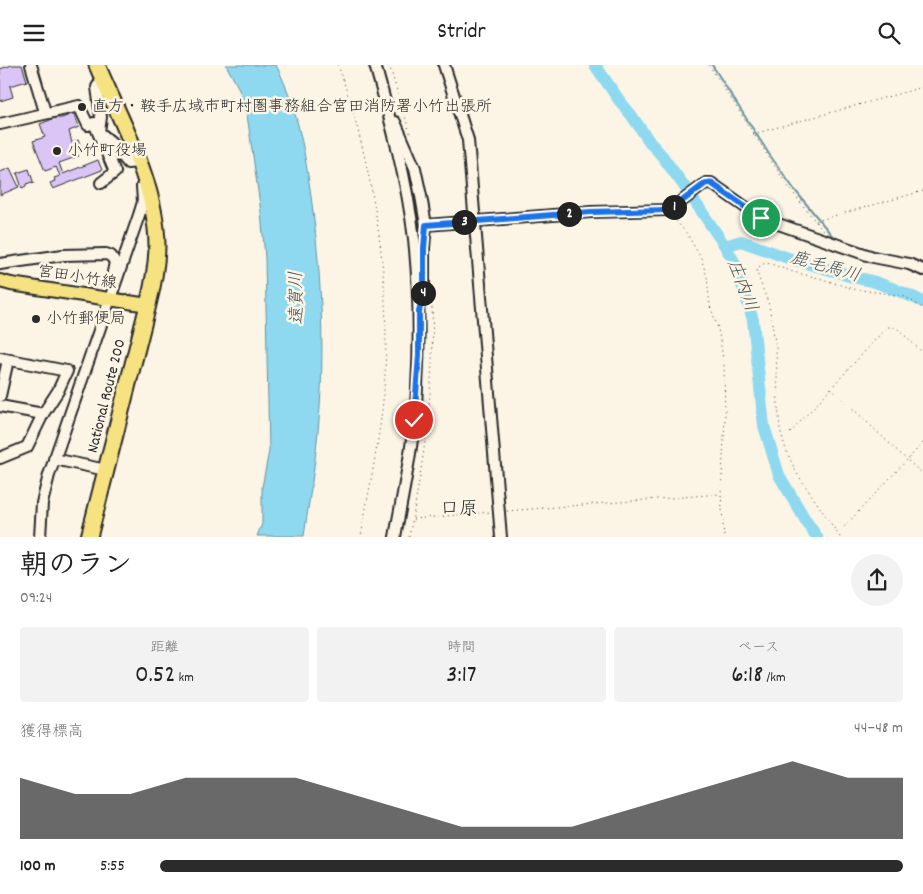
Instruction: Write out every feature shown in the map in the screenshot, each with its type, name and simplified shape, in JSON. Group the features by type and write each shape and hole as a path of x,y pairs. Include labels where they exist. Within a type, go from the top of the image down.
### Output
{"highway":[{"name":"National Route 200","path":"89,537 148,305 155,273 157,246 153,211 140,167 100,71"}],"main road":[{"name":"宮田小竹線","path":"0,281 148,305"}],"street":[{"path":"31,65 45,112"},
{"path":"367,65 383,95 415,168 426,225 424,286 419,312"},
{"path":"375,65 401,162 409,205 414,239 419,312 418,371 414,420 395,537"},
{"path":"444,65 468,141 501,537"},
{"path":"99,132 101,117 96,87 100,71"},
{"path":"0,124 45,112 55,112 79,106 88,125 94,123 99,132 115,172 101,183"},
{"path":"40,537 42,503 54,459 143,202 140,167 128,163 99,132"},
{"path":"426,225 591,212 671,209 706,183 711,183 761,218 834,245 873,257 909,264 923,270"},
{"path":"0,264 63,255 111,255 115,262 108,299"},
{"path":"0,396 4,359 67,371 27,447 0,458"},
{"path":"0,406 43,414"},
{"path":"54,459 106,470"}],"path":[{"path":"338,65 352,105 372,186 379,237 385,315 383,398 379,434 361,537"},
{"path":"389,65 412,139"},
{"path":"709,65 752,134 787,185 834,245"},
{"path":"752,134 923,87"},
{"path":"815,221 923,191"},
{"path":"671,209 701,257 708,277 710,306 719,337 724,365 726,419 721,493 724,537"},
{"path":"840,537 796,472 786,450 780,429 776,349 769,305 757,270 760,265 771,263 793,272 853,289 904,296 923,308"},
{"path":"790,433 887,327 890,326 898,329 923,353"},
{"path":"831,388 923,474"},
{"path":"843,528 923,443"},
{"path":"409,537 412,519 721,493"}],"water":[{"name":"遠賀川","path":"226,65 276,65 294,110 308,173 319,279 322,371 317,444 304,536 257,536 262,524 262,487 269,451 265,258 261,212 246,108 238,87"}],"building":[{"path":"12,65 22,65 27,81 10,86 13,97 0,101 0,69"},
{"name":"小竹町役場","path":"74,113 79,127 69,131 72,143 78,140 82,150 75,152 79,156 59,163 63,174 98,160 102,170 53,189 50,183 55,181 54,178 60,176 56,167 45,171 33,141 45,137 40,124"},
{"path":"10,168 19,187 0,195 0,172"},
{"path":"29,169 34,184 32,182 26,184 22,188 17,173"}],"waterway":[{"name":"庄内川","path":"595,65 649,141 687,190 735,263 753,320 764,426 779,475 817,537"},
{"path":"712,65 769,154 794,189 834,238 884,254"},
{"name":"鹿毛馬川","path":"725,246 741,241 788,258 875,282 923,302"}],"place":[{"name":"直方・鞍手広域市町村圏事務組合宮田消防署小竹出張所","path":"82,107"},
{"name":"小竹町役場","path":"57,151"},
{"name":"小竹郵便局","path":"36,319"}],"district":[{"name":"口原","path":"459,510"}],"route":[{"path":"414,420 419,355 419,312 424,286 426,225 591,212 668,210 706,183 711,183 761,218"}]}
